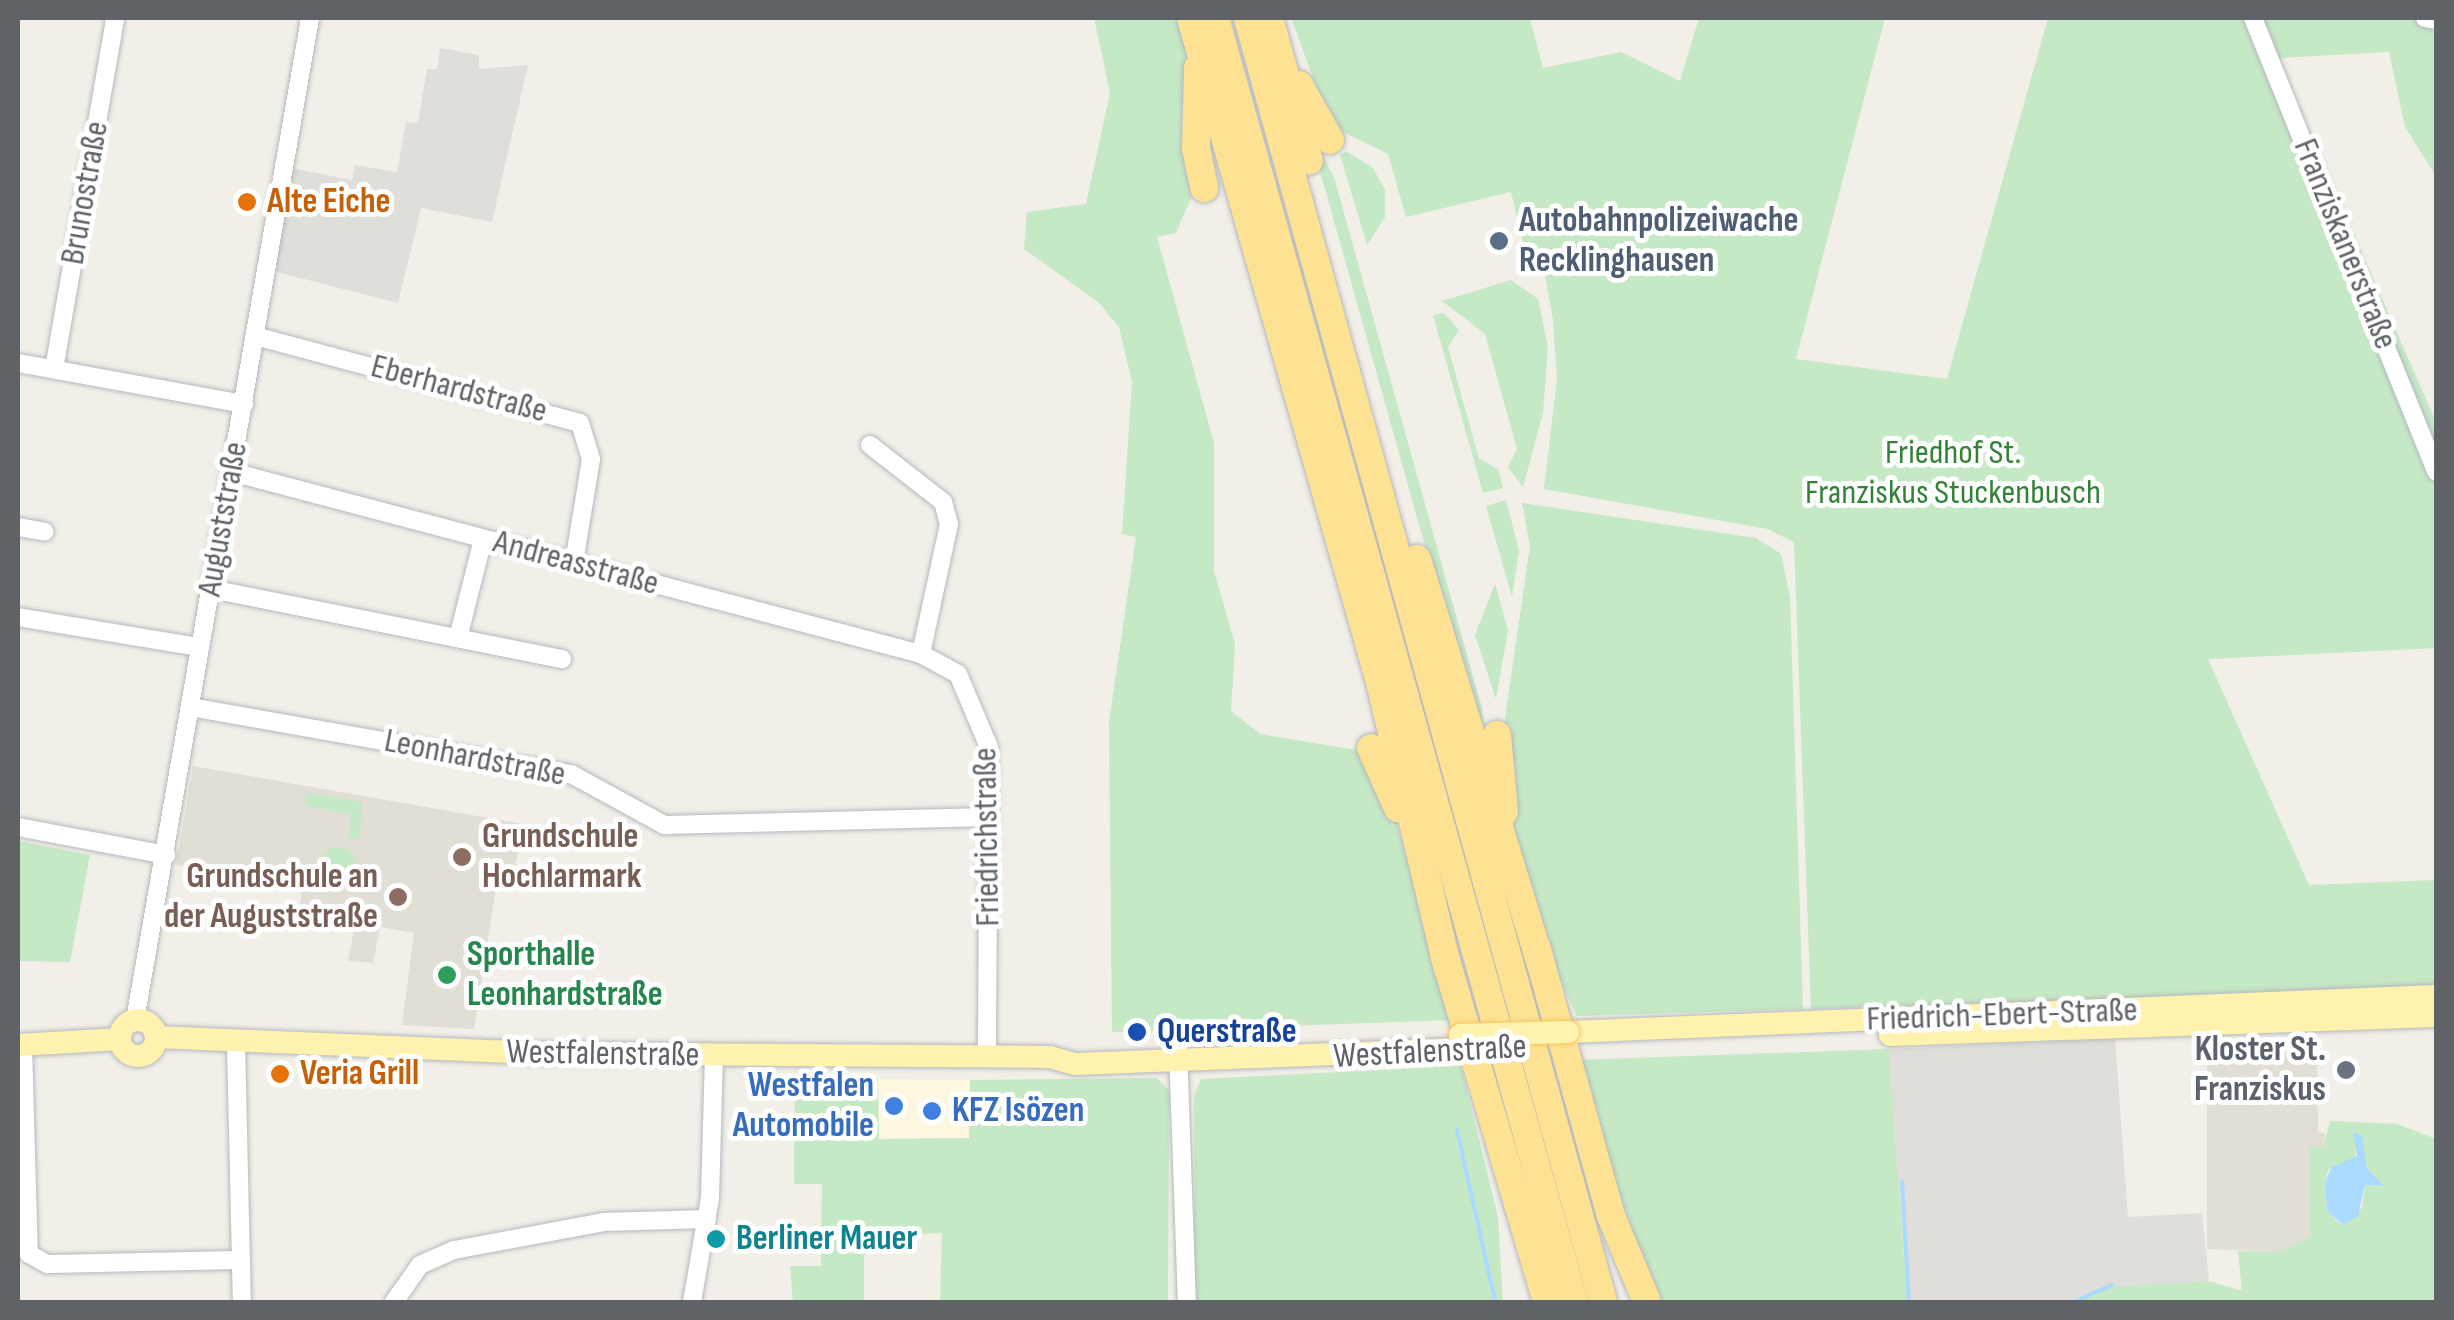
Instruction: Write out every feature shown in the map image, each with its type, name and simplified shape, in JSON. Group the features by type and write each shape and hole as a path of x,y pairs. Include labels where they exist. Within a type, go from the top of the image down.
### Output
{"highway":[{"path":"1191,18 1204,188"},
{"path":"1191,18 1380,682 1448,969 1547,1302"},
{"path":"1215,18 1574,1302"},
{"path":"1263,22 1330,140"},
{"path":"1263,22 1420,568 1540,962 1628,1302"},
{"path":"1263,22 1603,1302"},
{"path":"1497,734 1502,808 1540,962"},
{"path":"1371,748 1448,969"},
{"path":"1583,1118 1647,1302"},
{"path":"1502,1158 1529,1302"}],"main road":[{"name":"Friedrich-Ebert-Straße","path":"1570,1039 2436,996"},
{"name":"Friedrich-Ebert-Straße","path":"1570,1039 2436,1016"},
{"path":"120,1039 136,1020 156,1037"},
{"name":"Westfalenstraße","path":"20,1045 120,1039 139,1057 156,1037 236,1043 714,1056 987,1058 1178,1055 1570,1039"}],"street":[{"name":"Brunostraße","path":"54,369 115,18"},
{"name":"Auguststraße","path":"136,1020 310,18"},
{"name":"Franziskanerstraße","path":"2253,18 2436,471"},
{"path":"2424,18 2436,20"},
{"name":"Eberhardstraße","path":"255,336 580,423 590,459 574,563"},
{"path":"18,363 244,404"},
{"path":"870,445 943,502 949,524 921,654"},
{"name":"Andreasstraße","path":"232,472 921,654"},
{"path":"18,526 45,532"},
{"path":"459,634 483,539"},
{"path":"211,589 459,634 562,658"},
{"path":"18,618 200,648"},
{"name":"Friedrichstraße","path":"921,654 958,674 984,724 989,817 987,1058"},
{"name":"Leonhardstraße","path":"190,707 570,774 664,825 989,817"},
{"path":"18,827 166,855"},
{"path":"236,1043 242,1302"},
{"path":"20,1045 28,1254 47,1264 240,1260"},
{"path":"1178,1055 1186,1302"},
{"path":"692,1302 707,1218 714,1056"},
{"path":"394,1302 420,1265 454,1250 604,1222 707,1218"}],"shaded area":[{"path":"440,48 479,55 479,69 528,65 492,222 421,208 398,303 273,271 291,168 352,180 355,165 397,172 406,122 418,123 427,69 437,69"},
{"name":"Grundschule an der Auguststraße","path":"193,766 523,824 515,870 499,868 474,1029 402,1025 414,933 380,927 373,963 348,961 355,925 300,906 302,887 176,865"},
{"path":"2317,1037 2318,1132 2325,1133 2323,1147 2309,1147 2310,1238 2278,1252 2207,1249 2207,1041"},
{"path":"2115,1039 2128,1217 2202,1213 2209,1281 2105,1287 2073,1302 1907,1302 1889,1049"},
{"path":"878,1079 970,1080 969,1138 878,1139"}],"green space":[{"path":"1094,18 1181,18 1188,42 1197,184 1176,233 1157,237 1214,443 1214,571 1235,644 1231,711 1260,734 1363,751 1392,806 1452,1020 1112,1032 1109,722 1136,537 1122,534 1132,382 1119,327 1098,302 1024,249 1027,212 1086,204 1110,93"},
{"name":"Friedhof St. Franziskus Stuckenbusch","path":"1291,18 1530,18 1543,68 1621,52 1680,81 1699,18 1885,18 1796,359 1947,379 2048,18 2436,18 2436,176 2405,127 2389,52 2277,58 2436,422 2436,648 2208,659 2309,885 2436,880 2436,987 1811,1009 1794,542 1767,529 1544,489 1557,379 1553,320 1541,252 1525,251 1511,192 1406,217 1388,154 1331,126"},
{"path":"1308,128 1334,177 1482,709 1486,764"},
{"path":"1346,151 1373,168 1385,190 1385,217 1367,245 1340,155"},
{"path":"1511,280 1538,299 1548,348 1543,413 1523,487 1508,467 1517,449 1485,334 1442,301"},
{"path":"1444,313 1459,330 1448,347 1479,459 1498,469 1503,488 1483,493 1433,315"},
{"path":"1506,500 1519,551 1512,597 1486,506"},
{"path":"1522,503 1756,538 1781,554 1790,597 1803,1009 1577,1016 1548,953 1505,795 1505,718 1530,546"},
{"path":"1495,584 1508,630 1496,699 1475,635"},
{"path":"308,793 362,802 360,839 348,838 351,815 305,805"},
{"path":"18,841 90,855 70,962 18,961"},
{"path":"338,847 351,852 356,865 351,878 338,883 325,878 320,865 325,852"},
{"path":"1889,1049 1907,1302 1655,1302 1576,1060"},
{"path":"1461,1066 1498,1217 1503,1302 1195,1302 1194,1096 1201,1079"},
{"path":"1157,1078 1169,1091 1168,1302 940,1302 942,1233 914,1234 864,1255 864,1302 793,1302 790,1266 821,1266 822,1184 794,1184 795,1080 878,1079 879,1139 969,1138 970,1080"},
{"path":"2330,1121 2397,1124 2436,1139 2436,1302 2073,1302 2105,1287 2209,1281 2242,1291 2238,1251 2278,1252 2310,1237 2309,1146 2323,1147","holes":["2357,1133 2367,1168 2384,1186 2365,1185 2362,1208 2340,1224 2327,1211 2325,1181 2328,1170 2355,1158"]}],"water":[{"path":"2353,1132 2362,1136 2367,1168 2384,1186 2365,1185 2358,1216 2343,1225 2327,1211 2325,1181 2332,1167 2357,1156"}],"waterway":[{"path":"1457,1130 1495,1302"},
{"path":"1902,1182 1909,1302"},
{"path":"2074,1302 2112,1285"}],"place":[{"name":"Alte Eiche","path":"247,202"},
{"name":"Autobahnpolizeiwache Recklinghausen","path":"1499,241"},
{"name":"Grundschule Hochlarmark","path":"462,857"},
{"name":"Grundschule an der Auguststraße","path":"398,897"},
{"name":"Sporthalle Leonhardstraße","path":"447,975"},
{"name":"Querstraße","path":"1137,1032"},
{"name":"Kloster St. Franziskus","path":"2346,1070"},
{"name":"Veria Grill","path":"280,1074"},
{"name":"Westfalen Automobile","path":"894,1106"},
{"name":"KFZ Isözen","path":"932,1111"},
{"name":"Berliner Mauer","path":"716,1239"}]}
